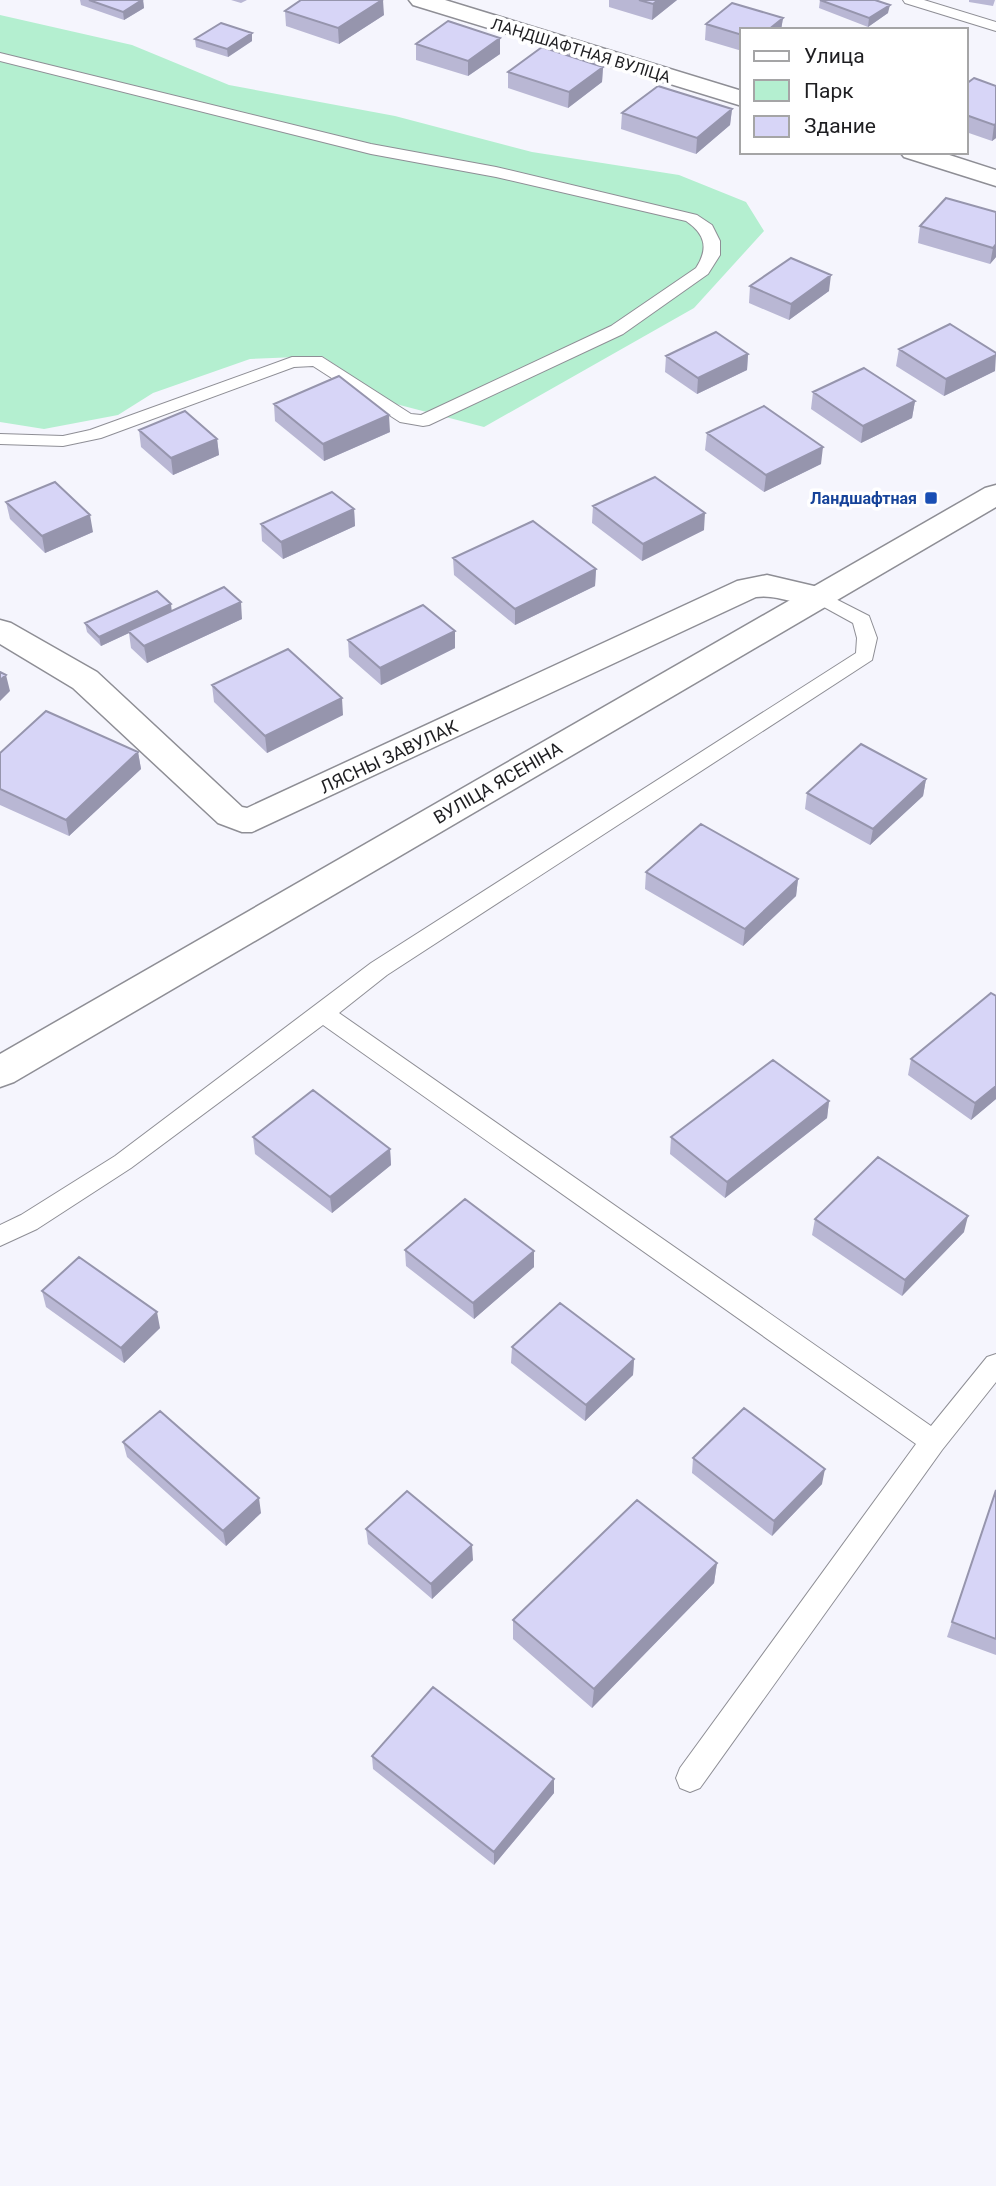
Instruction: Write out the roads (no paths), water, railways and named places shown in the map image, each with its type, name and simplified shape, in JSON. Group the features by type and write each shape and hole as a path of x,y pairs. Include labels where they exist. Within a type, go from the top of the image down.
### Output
{"street":[{"name":"ЛАНДШАФТНАЯ ВУЛІЦА","path":"421,0 740,98"},
{"path":"919,154 996,178"},
{"name":"ВУЛІЦА ЯСЕНІНА","path":"0,1072 996,494"},
{"name":"ЛЯСНЫ ЗАВУЛАК","path":"0,630 85,680 230,815 242,820 252,820 748,588 767,585 820,597"}],"lane":[{"path":"909,0 996,27"},
{"path":"0,57 371,149 496,172 691,218 706,228 712,241 712,255 702,271 617,330 423,421 406,418 316,361 304,360 292,362 94,434 63,441 0,439"},
{"path":"0,1236 29,1222 123,1161 379,969 864,656 867,638 862,620 820,597"},
{"path":"323,1013 933,1442"},
{"path":"690,1778 933,1442 996,1364"}],"place":[{"name":"Ландшафтная","path":"931,498"}]}
